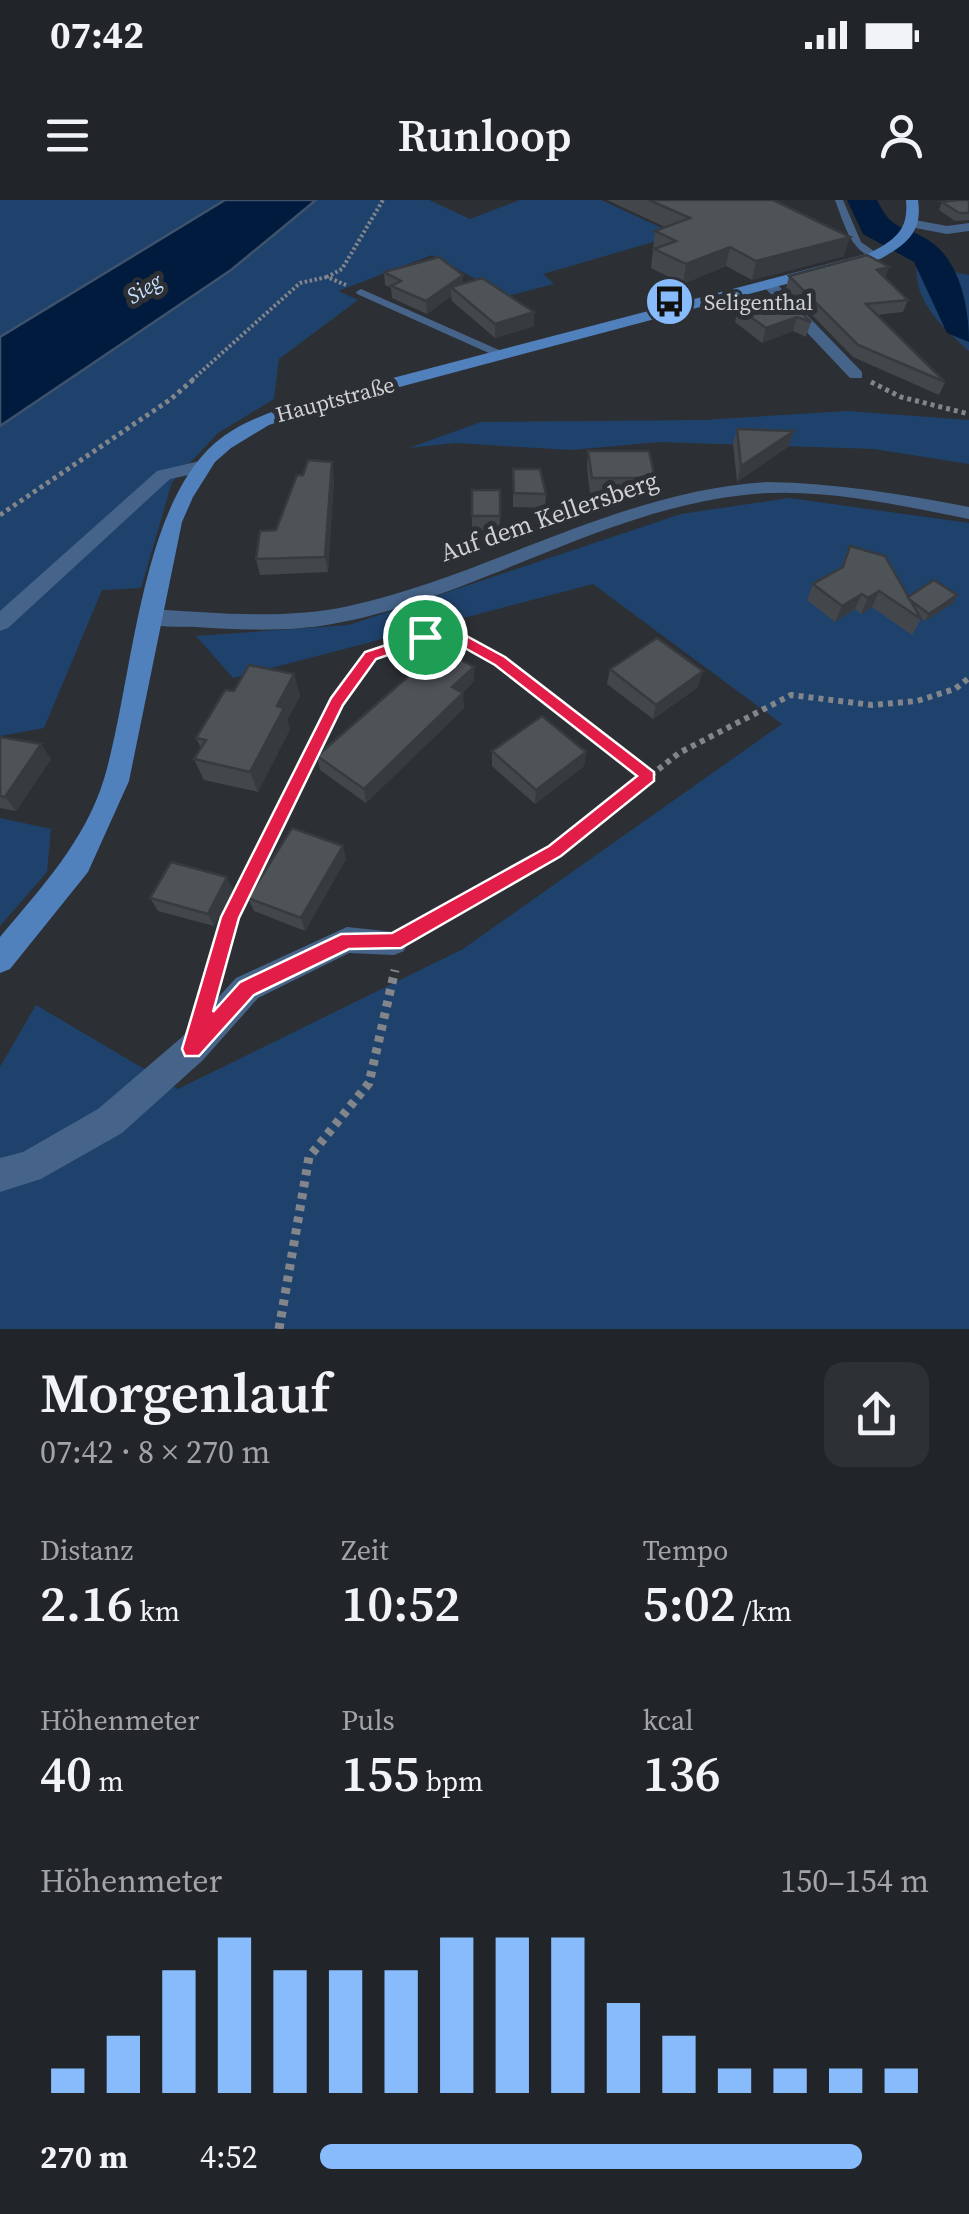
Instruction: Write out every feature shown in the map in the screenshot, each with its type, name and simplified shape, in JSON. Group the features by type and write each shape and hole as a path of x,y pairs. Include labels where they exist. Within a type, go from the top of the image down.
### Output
{"main road":[{"path":"912,200 912,229"},
{"name":"Hauptstraße","path":"0,959 78,864 116,781 172,522 186,486 232,436 263,418 875,256 912,229"}],"street":[{"path":"912,229 969,227"},
{"path":"770,284 856,375"},
{"path":"0,623 164,475 200,467"},
{"name":"Auf dem Kellersberg","path":"150,618 248,622 352,613 636,514 747,488 813,492 969,512"},
{"path":"0,1175 29,1167 110,1121 192,1049 247,988 347,940 394,942"}],"lane":[{"path":"839,200 857,243"},
{"path":"840,237 875,256"},
{"path":"361,292 504,356"}],"path":[{"path":"0,516 171,398 300,283 342,269 383,200"},
{"path":"326,277 361,292"},
{"path":"856,375 901,397 969,414"},
{"path":"208,992 230,917 337,702 370,656 425,637 456,637 500,661 648,776"},
{"path":"279,1329 309,1156 368,1083 394,974 394,942 555,851 679,753 791,695 872,706 917,701 955,688 969,678"}],"shaded area":[{"path":"0,200 225,200 0,337"},
{"path":"316,200 429,200 470,219 520,200 601,200 677,235 543,274 554,284 507,296 432,255 338,291 358,300 279,359 274,399 218,433 172,482 141,588 102,590 44,728 0,736 0,426 231,270"},
{"path":"919,254 938,269 969,275 969,351 938,320 922,297 917,269"},
{"path":"847,411 969,420 969,464 874,449 659,442 571,450 455,443 409,448 481,422 704,420"},
{"path":"789,498 969,523 969,1329 0,1329 0,1067 36,1005 178,1089 463,949 782,724 593,584 233,678 196,636 349,625 681,514"},
{"path":"0,818 51,829 47,872 0,926"}],"water":[{"name":"Sieg","path":"225,200 316,200 231,270 0,426 0,337"}],"building":[{"path":"649,200 773,200 850,237 756,261 730,247 686,264 654,249 676,241 655,231 690,218"},
{"path":"969,200 969,213 959,213 942,202"},
{"path":"867,255 889,267 877,270 908,300 866,304 945,382 858,345 789,276"},
{"path":"439,257 463,275 426,301 391,286 401,281 384,272"},
{"path":"482,278 534,312 495,324 451,287"},
{"path":"785,296 811,322 797,317 766,328 738,308"},
{"path":"737,429 794,431 741,466"},
{"path":"588,451 649,451 655,478 592,478"},
{"path":"308,460 332,462 325,557 256,559 260,531 276,530 297,475 303,475"},
{"path":"513,469 540,469 546,494 514,493"},
{"path":"472,490 500,490 500,516 472,516"},
{"path":"850,546 885,556 921,619 879,591 868,598 862,594 842,606 813,584 843,567"},
{"path":"934,580 957,595 929,614 908,597"},
{"path":"657,638 703,671 656,705 610,669"},
{"path":"436,646 474,667 452,687 463,693 364,789 317,756 410,675 407,674"},
{"path":"249,665 294,674 277,706 284,708 250,772 194,759 206,740 196,738 225,690 234,691"},
{"path":"542,716 586,752 536,790 492,751"},
{"path":"0,737 41,744 5,797 0,796"},
{"path":"292,828 343,846 301,918 248,898"},
{"path":"171,862 227,877 208,914 150,898"}],"waterway":[{"path":"862,200 874,227 918,248 929,258 960,325 969,331"}],"place":[{"name":"Seligenthal","path":"669,302"}],"route":[{"path":"425,637 456,637 500,661 648,776 555,851 394,942 347,940 247,988 192,1049 230,917 337,702 370,656 425,637"}]}
